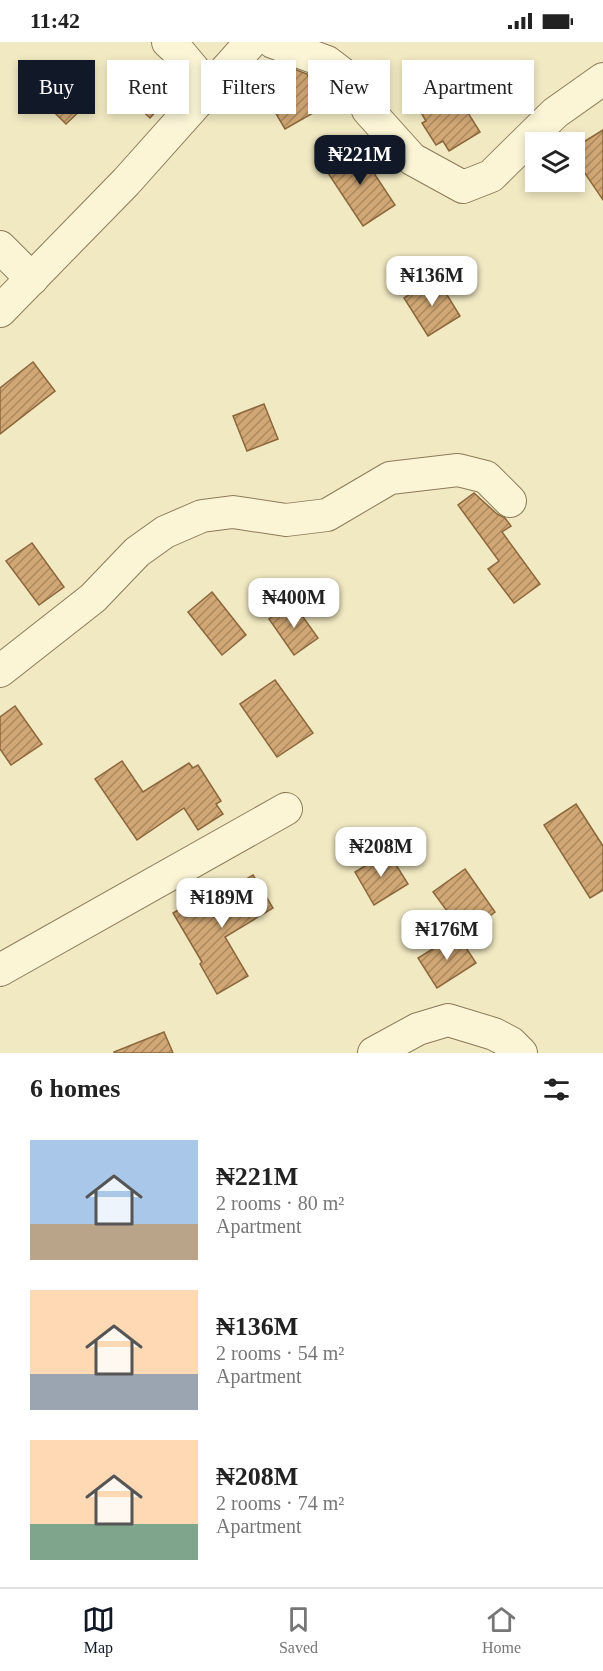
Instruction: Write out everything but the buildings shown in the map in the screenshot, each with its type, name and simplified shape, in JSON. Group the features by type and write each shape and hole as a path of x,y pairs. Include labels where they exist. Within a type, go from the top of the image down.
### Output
{"street":[{"path":"168,42 201,78"},
{"path":"235,60 251,42"},
{"path":"273,42 327,62 356,84 368,110 412,159 463,187 491,176 555,113 603,79"},
{"path":"0,311 126,182 201,97"},
{"path":"0,247 32,279"},
{"path":"0,671 93,598 137,552 165,532 202,516 233,512 286,520 327,515 390,478 458,470 486,477 510,501"},
{"path":"0,970 286,808"},
{"path":"374,1053 418,1029 448,1020 494,1034 511,1043 521,1053"}]}
